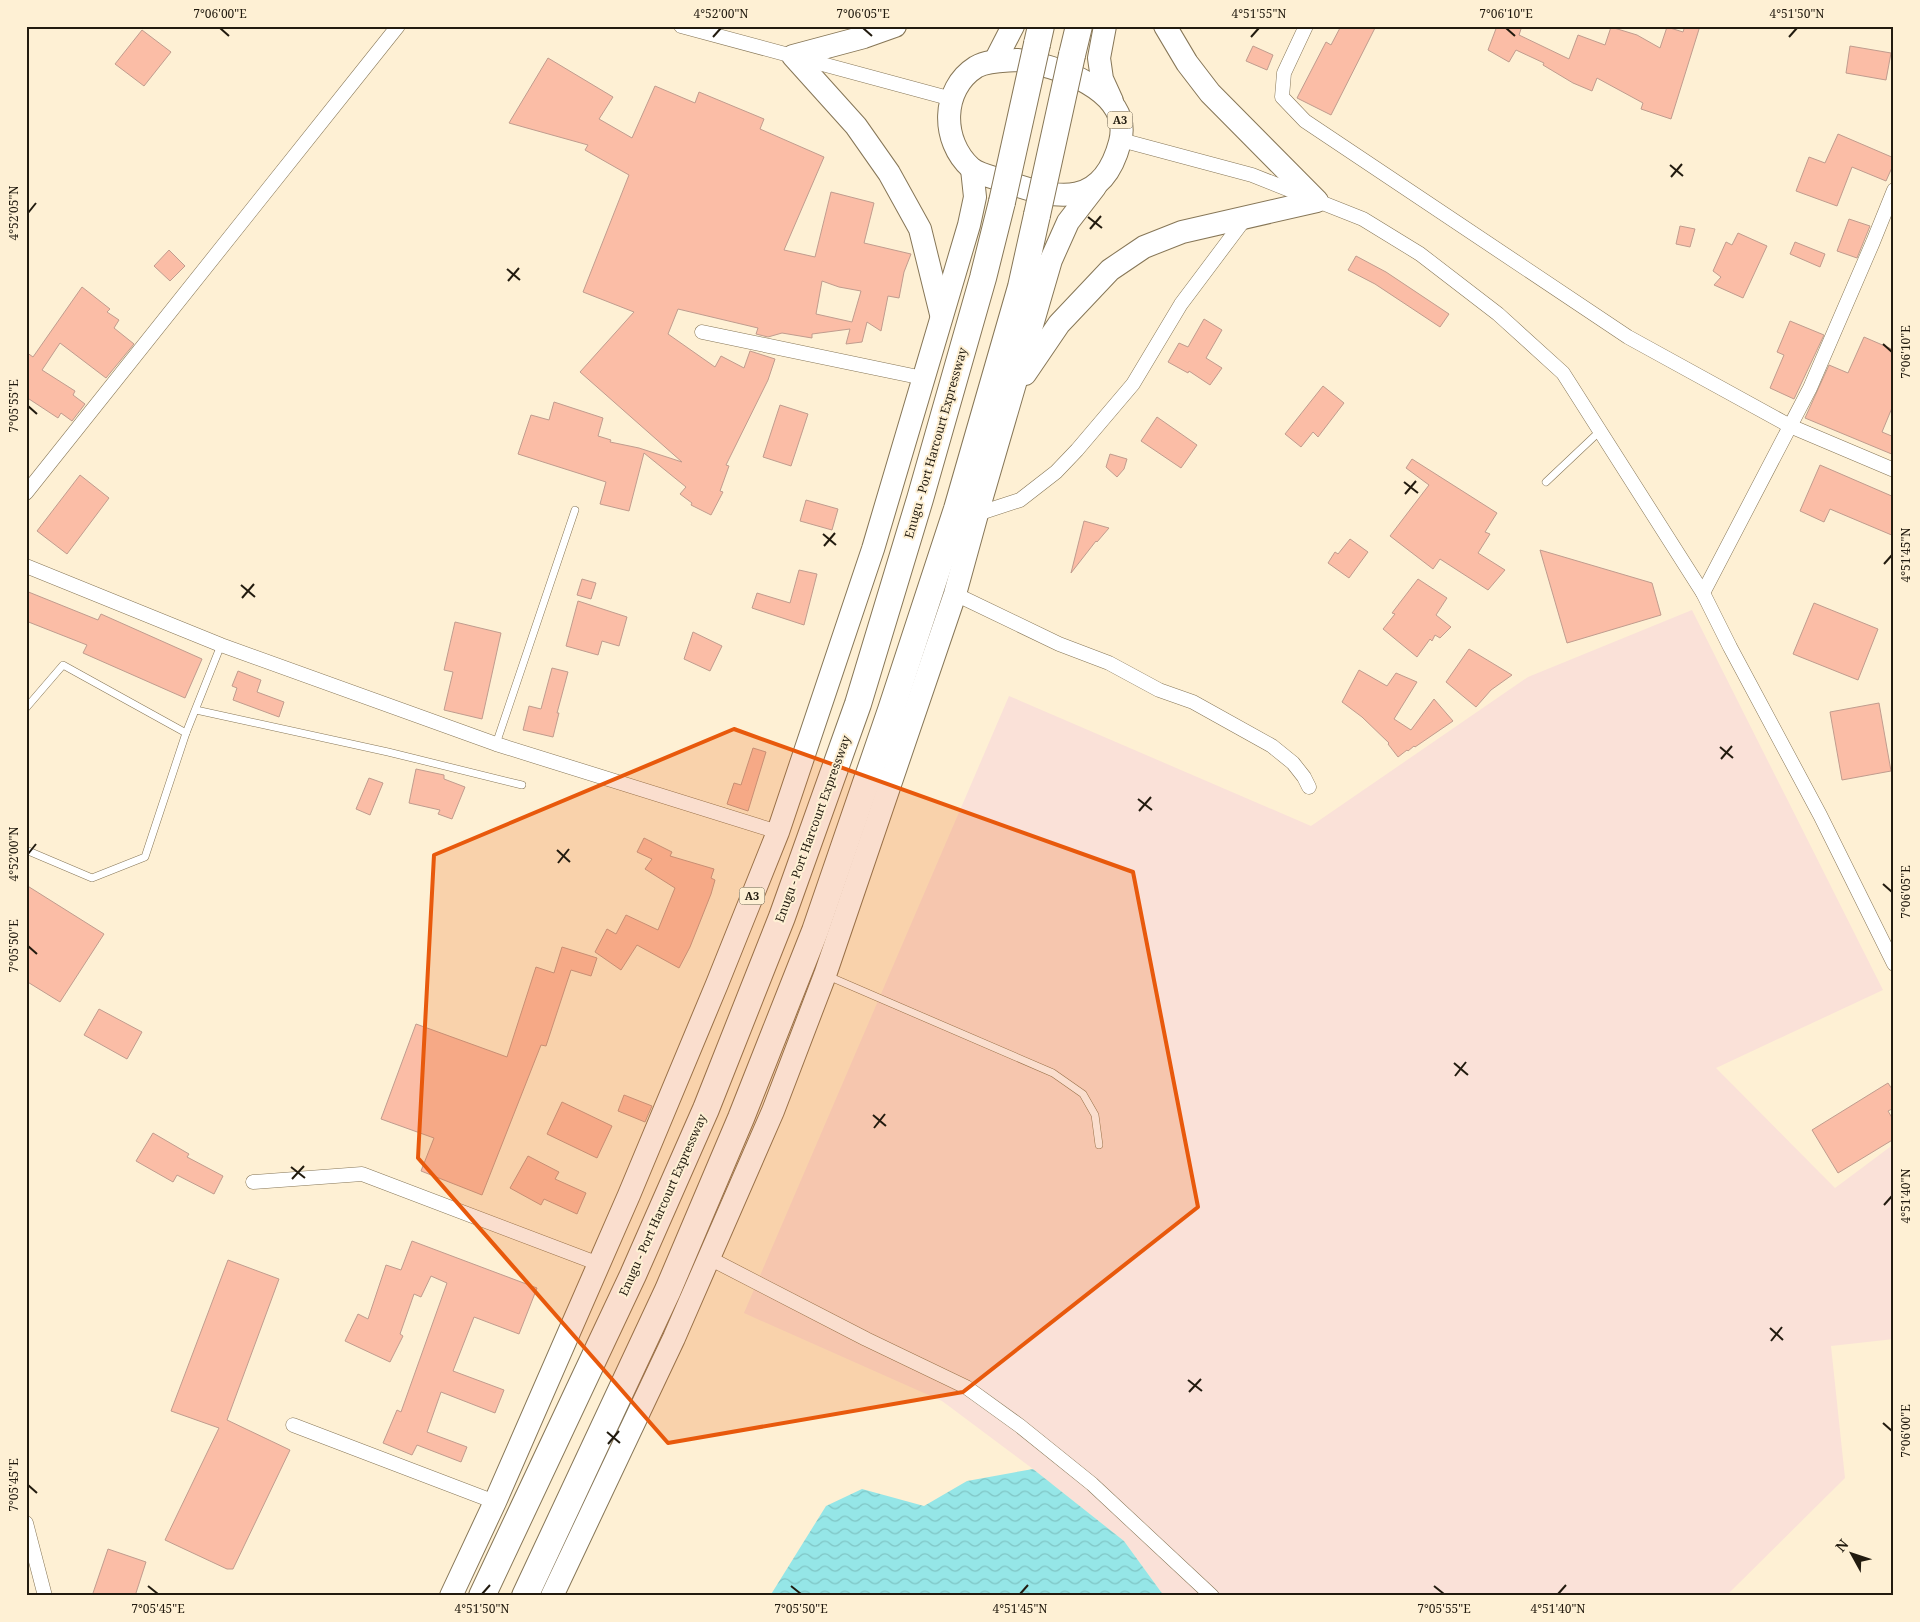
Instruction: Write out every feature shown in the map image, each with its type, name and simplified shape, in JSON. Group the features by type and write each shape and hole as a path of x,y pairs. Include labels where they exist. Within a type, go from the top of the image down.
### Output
{"highway":[{"path":"525,1596 668,1290 741,1118 815,932 957,509 1021,287 1079,26"},
{"name":"Enugu - Port Harcourt Expressway","path":"482,1596 629,1284 706,1109 782,917 858,704 918,509 1002,202 1039,35"},
{"path":"808,842 842,852"}],"main road":[{"path":"895,26 864,37 793,56 856,126 889,173 920,229 941,314"},
{"path":"995,61 1013,26"},
{"name":"A3","path":"552,1596 674,1338 773,1111 825,975 955,594 976,514 1057,245 1076,210 1106,176 1115,161 1121,140 1121,122 1102,79 1099,58 1105,26"},
{"path":"1165,26 1188,63 1210,93 1318,201"},
{"name":"A3","path":"451,1596 495,1502 599,1264 713,994 778,832 873,549 941,314 969,225 975,197 972,169 960,154 949,131 952,98 960,81 977,66 995,61 1024,61 1053,68 1084,80 1115,107"},
{"path":"972,169 1024,188 1050,193 1070,195 1082,193 1095,187"},
{"path":"1013,391 1059,324 1110,270 1144,247 1182,232 1318,201"}],"street":[{"path":"26,492 398,26"},
{"path":"681,26 952,98"},
{"path":"1306,26 1284,73 1282,97 1305,121 1628,337 1790,426 1894,470"},
{"path":"1121,140 1252,175 1363,219 1412,249 1498,314 1563,373 1703,594 1820,815 1894,964"},
{"path":"1703,594 1810,388 1894,190"},
{"path":"976,514 1020,500 1056,472 1077,450 1133,384 1180,304 1247,216"},
{"path":"702,332 923,378"},
{"path":"26,566 222,645 496,744 778,832"},
{"path":"955,594 1059,644 1109,663 1160,690 1193,702 1272,746 1293,763 1309,787"},
{"path":"254,1182 362,1174 599,1264"},
{"path":"709,1258 866,1339 966,1387 1020,1426 1092,1484 1212,1596"},
{"path":"293,1425 495,1502"},
{"path":"26,1523 45,1596"}],"lane":[{"path":"1546,482 1600,431"},
{"path":"496,744 574,510"},
{"path":"26,850 92,878 144,857 186,733 222,645"},
{"path":"26,708 63,665 186,733"},
{"path":"196,710 388,752 522,785"},
{"path":"825,975 1053,1072 1083,1094 1096,1115 1099,1145"}],"highlighted area":[{"path":"734,729 1133,872 1198,1207 963,1392 668,1443 418,1158 434,855"}],"shaded area":[{"path":"1692,610 1883,990 1716,1068 1835,1188 1894,1144 1894,1339 1831,1346 1845,1478 1726,1596 1164,1596 1124,1541 1033,1469 942,1401 744,1313 1009,696 1311,826 1528,677"}],"water":[{"path":"1033,1469 1124,1541 1164,1596 770,1596 826,1506 862,1489 924,1506 967,1481"}],"building":[{"path":"1341,26 1376,26 1331,115 1297,98 1326,42 1331,45"},
{"path":"1497,26 1522,26 1519,35 1569,59 1578,35 1605,45 1611,27 1637,35 1660,48 1667,27 1683,32 1685,26 1700,26 1671,119 1641,109 1643,103 1597,78 1592,91 1573,83 1543,65 1544,63 1516,50 1509,62 1488,50"},
{"path":"142,30 171,52 144,86 115,64"},
{"path":"1253,46 1273,55 1267,70 1246,61"},
{"path":"1850,46 1891,53 1886,80 1846,73"},
{"path":"548,58 613,97 599,119 632,138 655,86 695,103 699,92 764,119 760,129 824,157 784,250 815,257 831,192 874,203 864,243 911,254 904,272 899,298 888,296 881,331 867,322 862,342 846,344 850,329 812,334 812,338 782,333 768,337 756,334 758,328 678,309 668,334 715,367 721,356 744,368 750,351 775,359 768,380 726,465 729,466 720,491 723,492 711,515 691,505 692,503 680,494 686,487 644,453 629,511 600,504 606,482 518,454 531,415 549,420 554,402 603,418 598,436 611,440 610,442 639,448 682,462 580,372 634,312 583,292 629,175 585,150 588,145 509,123","holes":["822,281 839,287 861,291 852,322 816,314"]},
{"path":"1838,134 1894,158 1894,163 1886,181 1852,167 1837,206 1796,191 1809,157 1825,163"},
{"path":"1849,219 1870,226 1857,258 1837,251"},
{"path":"1680,226 1695,229 1690,247 1676,244"},
{"path":"1738,233 1767,246 1743,298 1714,285 1721,277 1713,271 1726,242 1732,245"},
{"path":"1795,242 1825,254 1820,267 1790,254"},
{"path":"169,250 185,266 170,281 154,266"},
{"path":"1356,256 1386,272 1449,314 1440,327 1375,284 1348,270"},
{"path":"82,287 110,309 107,312 119,320 114,328 134,344 106,378 60,343 42,370 75,391 73,395 85,404 72,421 61,413 58,418 26,397 26,352 33,357"},
{"path":"1204,319 1222,330 1206,358 1222,368 1210,385 1189,371 1188,373 1168,362 1179,343 1188,347"},
{"path":"1790,321 1824,335 1794,399 1770,388 1784,355 1777,352"},
{"path":"1864,337 1894,350 1894,403 1882,432 1894,437 1894,455 1805,418 1829,365 1848,373"},
{"path":"1323,386 1344,403 1318,437 1313,432 1301,447 1285,434"},
{"path":"780,405 808,414 791,466 763,457"},
{"path":"1157,417 1197,445 1181,468 1141,441"},
{"path":"1110,454 1127,459 1124,469 1117,477 1106,467"},
{"path":"1412,459 1497,513 1485,532 1490,534 1478,553 1505,570 1488,590 1440,559 1433,569 1390,536 1429,485 1406,468"},
{"path":"1820,465 1894,497 1894,536 1830,509 1824,522 1800,511"},
{"path":"80,475 109,498 67,554 37,531"},
{"path":"806,500 838,509 832,530 800,521"},
{"path":"1084,521 1109,528 1096,541 1071,573"},
{"path":"1350,539 1368,552 1349,578 1328,563 1335,552 1338,554"},
{"path":"1540,550 1652,583 1661,615 1567,643"},
{"path":"799,570 817,574 804,625 752,608 757,593 790,603"},
{"path":"582,579 596,583 591,599 577,595"},
{"path":"1418,579 1447,598 1436,615 1451,627 1440,638 1435,635 1432,641 1430,639 1417,657 1383,629 1395,614 1392,613"},
{"path":"26,591 98,620 101,614 202,659 185,698 83,653 87,645 26,621"},
{"path":"578,601 627,617 619,646 602,641 598,655 566,646"},
{"path":"1814,603 1878,629 1858,680 1793,654"},
{"path":"455,622 501,633 482,719 444,710 453,672 444,670"},
{"path":"693,632 722,646 710,671 684,659"},
{"path":"1469,649 1512,675 1491,690 1476,707 1446,682"},
{"path":"552,668 568,672 553,737 523,730 529,706 541,709"},
{"path":"1359,670 1387,686 1396,673 1417,682 1394,719 1411,730 1434,699 1453,721 1398,757 1389,743 1362,717 1342,702"},
{"path":"238,671 261,680 257,692 284,702 279,717 233,700 237,688 232,686"},
{"path":"1879,703 1891,771 1842,780 1830,712"},
{"path":"753,748 766,752 748,811 727,804 734,783 741,785"},
{"path":"416,769 444,775 444,779 465,787 452,819 438,814 440,810 409,803"},
{"path":"369,778 383,783 370,815 356,809"},
{"path":"644,838 672,852 670,856 714,869 711,878 715,880 711,894 690,947 679,968 637,945 621,970 595,952 607,929 616,934 626,915 658,930 675,888 645,869 652,859 637,852"},
{"path":"26,885 104,934 60,1002 26,981"},
{"path":"562,947 597,958 591,976 571,970 546,1046 541,1045 482,1195 421,1171 434,1138 381,1119 416,1024 507,1057 536,967 554,973"},
{"path":"99,1009 142,1032 127,1059 84,1035"},
{"path":"1888,1083 1894,1092 1894,1108 1888,1111 1894,1121 1894,1139 1838,1173 1812,1130"},
{"path":"624,1095 652,1106 645,1122 618,1111"},
{"path":"562,1102 612,1126 597,1158 547,1134"},
{"path":"153,1133 189,1154 187,1157 223,1176 214,1194 177,1175 173,1182 136,1161"},
{"path":"528,1156 559,1172 555,1179 586,1193 577,1214 544,1199 541,1205 510,1188"},
{"path":"412,1241 537,1288 519,1334 474,1317 453,1371 504,1390 495,1413 441,1392 427,1432 467,1447 461,1462 417,1445 412,1455 383,1443 397,1410 401,1412 447,1283 431,1276 421,1297 414,1294 400,1334 403,1336 390,1362 345,1341 358,1314 368,1319 386,1265 401,1270"},
{"path":"228,1260 279,1279 227,1420 290,1450 233,1569 227,1569 165,1540 219,1428 171,1411"},
{"path":"108,1549 146,1562 135,1596 92,1596"}]}
